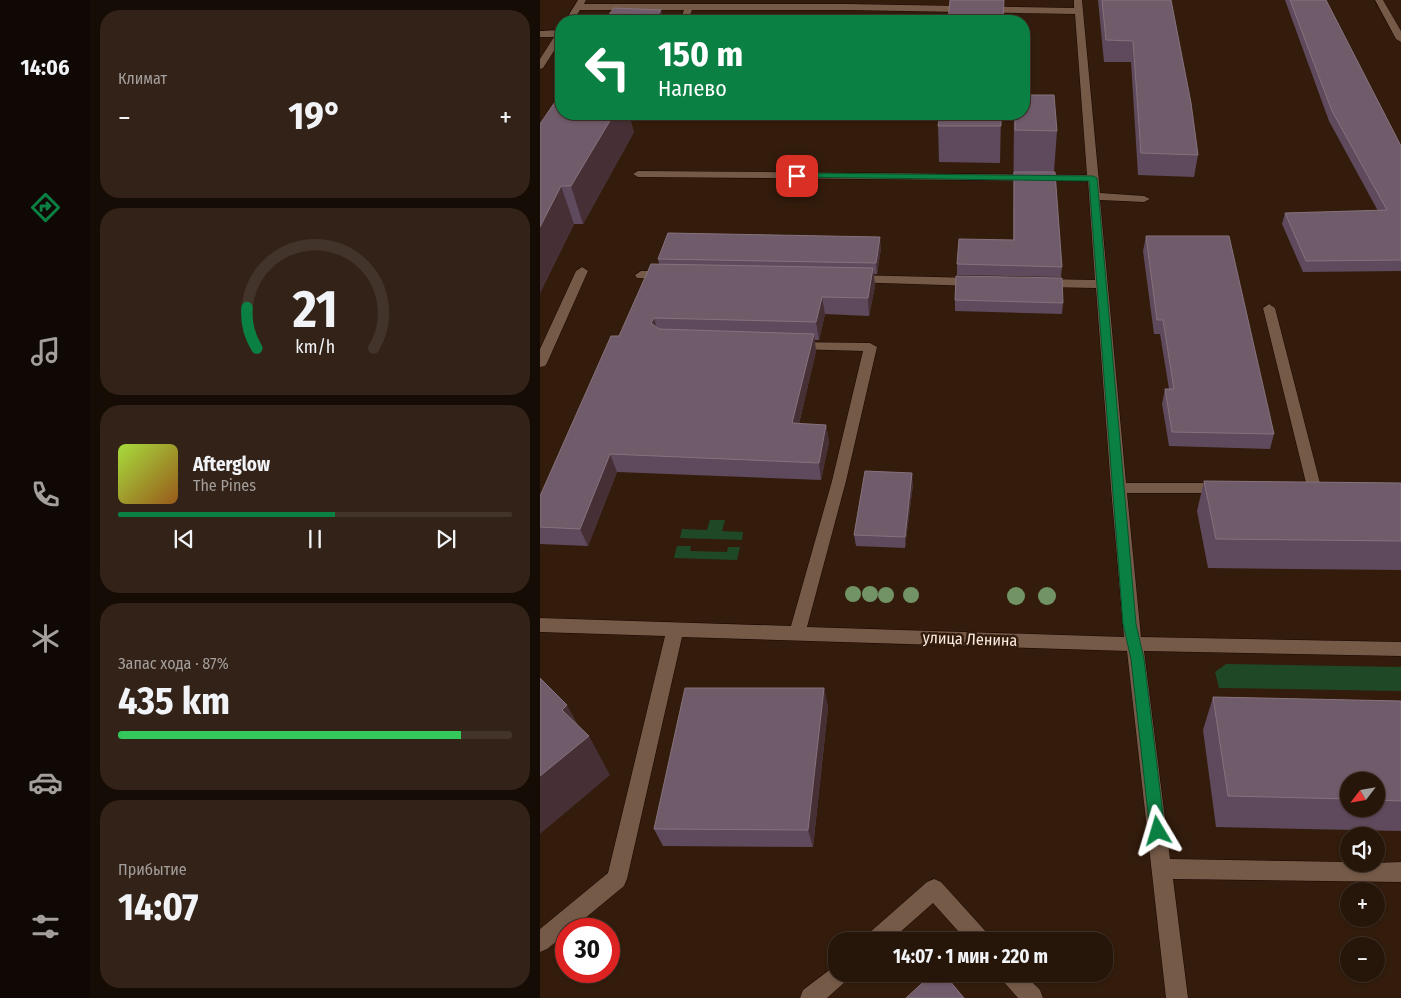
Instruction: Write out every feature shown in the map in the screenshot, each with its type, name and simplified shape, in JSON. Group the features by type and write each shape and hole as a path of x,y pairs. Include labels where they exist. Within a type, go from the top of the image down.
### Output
{"street":[{"path":"1078,0 1130,624 1135,644 1177,998"},
{"path":"1379,0 1401,40"},
{"path":"573,15 580,4 666,4 690,7 848,4 1080,11"},
{"path":"687,15 690,7"},
{"path":"540,34 555,34"},
{"path":"540,66 555,43"},
{"path":"638,174 1093,178"},
{"path":"1094,196 1144,199"},
{"path":"540,363 582,271"},
{"path":"641,275 680,276"},
{"path":"837,279 984,282"},
{"path":"1033,283 1102,284"},
{"path":"1269,308 1309,487 1333,488"},
{"path":"782,344 870,347 840,481 797,634"},
{"path":"1118,488 1236,488"},
{"name":"улица Ленина","path":"540,626 1135,644 1401,649"},
{"path":"540,942 617,879 675,630"},
{"path":"1162,869 1401,872"},
{"path":"885,932 934,889 973,932"},
{"path":"812,998 830,982"},
{"path":"1017,982 1032,998"}],"green space":[{"path":"710,520 725,520 722,531 743,532 742,540 680,538 682,529 707,530"},
{"path":"677,546 691,546 690,551 727,552 728,547 740,547 737,560 674,558"},
{"path":"1226,664 1401,667 1401,691 1219,688 1215,672"}],"building":[{"path":"950,0 1004,0 1003,15 949,15"},
{"path":"1102,0 1171,0 1191,103 1198,155 1141,153 1133,41 1106,40"},
{"path":"1290,0 1326,0 1401,146 1401,260 1306,261 1285,213 1387,210 1332,111"},
{"path":"614,8 661,10 658,15 609,15"},
{"path":"1030,95 1054,95 1057,131 1015,130 1015,120 1030,120"},
{"path":"555,102 555,120 610,120 571,186 561,186 540,227 540,124"},
{"path":"939,120 1001,120 1001,126 938,126"},
{"path":"1014,172 1055,172 1062,267 957,264 959,239 1014,240"},
{"path":"668,233 880,237 876,263 658,259"},
{"path":"1146,236 1229,236 1274,434 1172,432 1165,389 1174,389 1163,320 1157,320"},
{"path":"651,264 873,268 868,298 822,297 816,322 654,318 651,323 659,329 814,334 792,423 826,425 819,463 610,454 580,529 540,527 540,496 611,336 619,336"},
{"path":"956,276 1062,278 1063,303 955,300"},
{"path":"865,471 912,473 905,537 854,535"},
{"path":"1204,481 1401,483 1401,541 1216,539"},
{"path":"540,678 567,705 562,710 589,736 540,776"},
{"path":"685,688 824,688 808,830 654,829"},
{"path":"1213,697 1401,701 1401,801 1385,800 1385,772 1340,772 1340,799 1228,796"},
{"path":"923,982 951,982 964,998 906,998"}],"route":[{"path":"797,176 1093,178 1130,624 1135,644 1158,831"}]}
